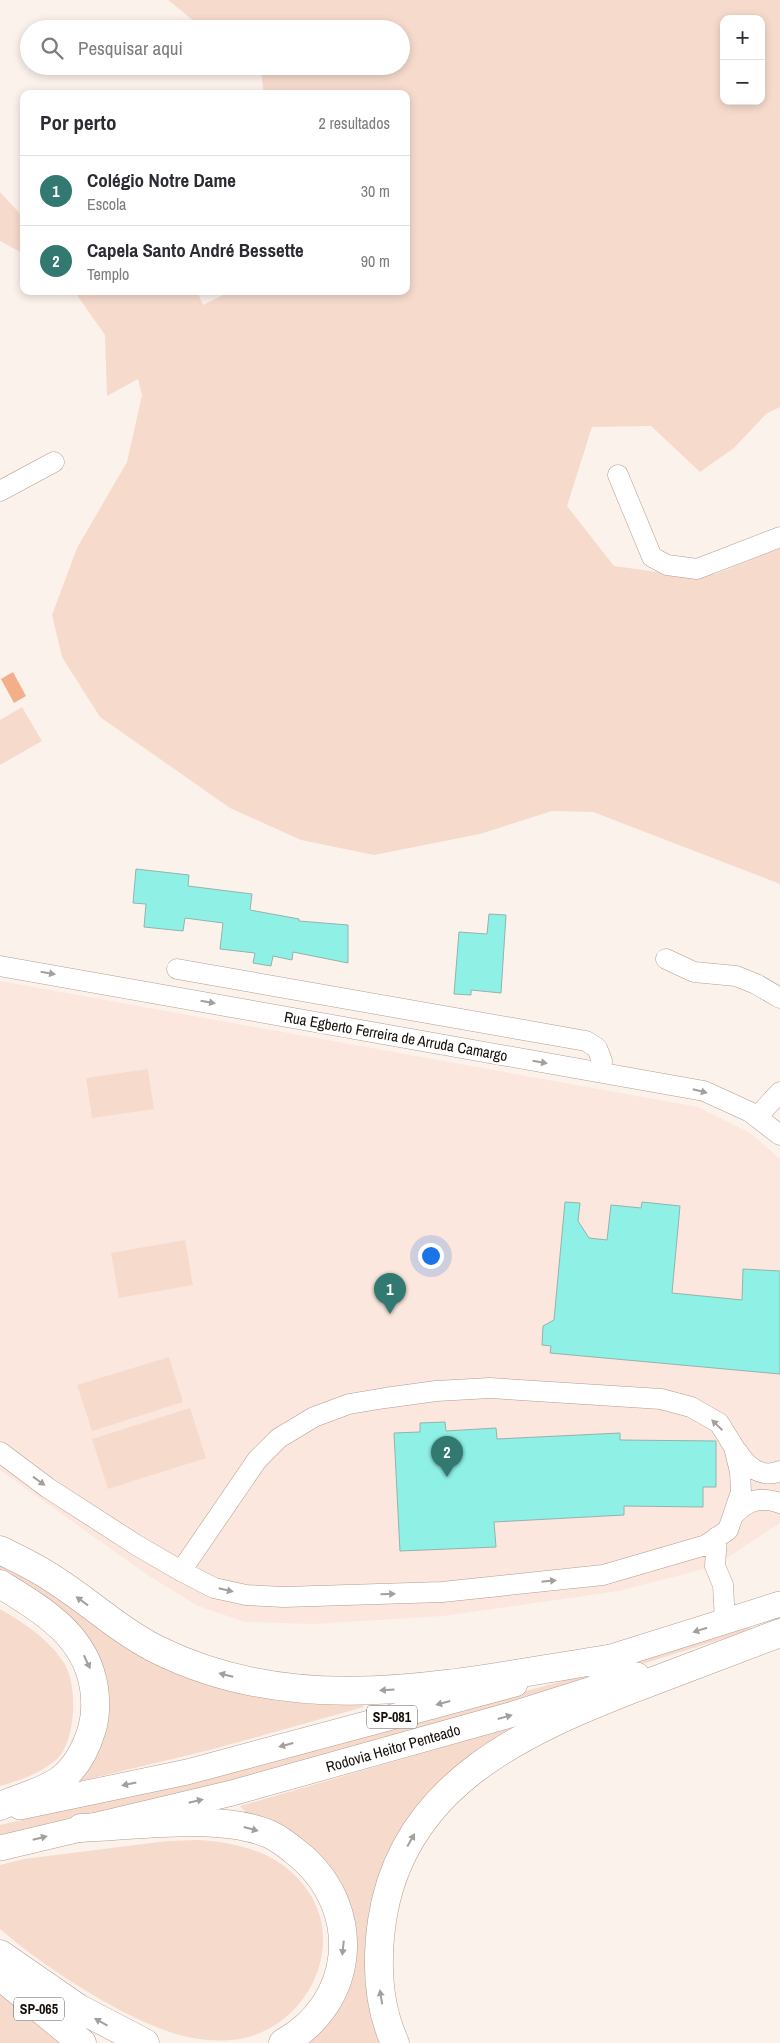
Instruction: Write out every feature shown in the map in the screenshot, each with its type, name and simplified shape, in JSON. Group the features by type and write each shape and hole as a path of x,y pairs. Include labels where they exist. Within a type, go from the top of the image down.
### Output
{"highway":[{"path":"0,1550 38,1569 117,1626 154,1648 186,1663 218,1673 285,1688 352,1692 390,1690 608,1659"},
{"path":"0,1584 40,1608 62,1627 81,1648 92,1672 96,1702 94,1724 86,1748 74,1766 59,1780 0,1806"},
{"path":"395,2043 382,2002 378,1974 378,1944 383,1911 392,1880 405,1852 420,1825 438,1802 490,1757 535,1730 600,1702 780,1631"},
{"path":"81,1828 212,1822 238,1826 270,1834 296,1852 316,1870 334,1897 342,1919 344,1941 341,1962 334,1988 320,2014 297,2035 283,2043"},
{"path":"0,1954 78,2008 145,2043"},
{"name":"SP-065","path":"0,1976 82,2043"}],"main road":[{"name":"Rodovia Heitor Penteado","path":"0,1811 188,1772 608,1659 780,1604"},
{"name":"Rodovia Heitor Penteado","path":"0,1848 232,1793 491,1721 780,1631"}],"street":[{"path":"0,491 54,462"},
{"path":"618,475 652,557 667,565 697,569 780,537"},
{"path":"666,959 694,972 736,976 756,984 780,998"},
{"name":"Rua Egberto Ferreira de Arruda Camargo","path":"0,966 704,1091 757,1117 780,1135"},
{"path":"177,969 586,1041 597,1048 602,1061 600,1072"},
{"path":"757,1117 780,1092"},
{"path":"181,1571 257,1460 280,1438 314,1417 349,1404 436,1391 490,1388 661,1399 691,1407 719,1423 746,1465 759,1472 780,1470"},
{"path":"0,1452 48,1488 138,1546 214,1588 246,1595 284,1598 442,1592 602,1575 706,1545 728,1530 736,1513 741,1485 734,1447"},
{"path":"736,1513 744,1504 756,1500 780,1504"},
{"path":"717,1537 716,1566 723,1585 725,1622"}],"shaded area":[{"path":"168,0 780,0 780,407 766,414 734,448 700,472 651,426 592,427 567,506 614,566 665,573 716,574 780,548 780,884 593,812 552,811 480,834 374,855 301,840 230,808 100,717 62,657 52,615 77,548 127,462 142,395 138,379 107,396 105,335 77,295 199,295 203,305 223,295 410,295 410,90 263,90 261,75 410,75 410,20 193,20"},
{"path":"0,192 20,214 20,252 0,241"},
{"path":"13,672 26,696 14,703 1,679"},
{"path":"22,707 42,741 0,765 0,720"},
{"path":"0,981 698,1107 749,1132 780,1159 780,1523 715,1566 619,1591 443,1616 315,1624 245,1622 198,1606 149,1576 0,1470"},
{"path":"148,1069 154,1109 92,1118 86,1078"},
{"path":"185,1240 193,1285 119,1298 111,1253"},
{"path":"169,1357 183,1402 92,1431 77,1385"},
{"path":"190,1408 206,1458 108,1489 92,1439"},
{"path":"0,1559 135,1648 358,1700 364,1707 210,1750 72,1783 88,1767 99,1747 105,1717 107,1690 102,1667 93,1646 79,1627 42,1596 0,1570"},
{"path":"0,1609 35,1632 58,1654 64,1663 72,1684 73,1712 72,1726 68,1739 64,1750 58,1758 38,1772 0,1786"},
{"path":"749,1624 751,1630 568,1687 193,1791 0,1835 0,1825 191,1781 567,1680"},
{"path":"506,1729 513,1735 399,1844 385,2043 307,2043 323,2028 355,1935 240,1806"},
{"path":"199,1840 245,1847 260,1852 286,1867 308,1891 319,1914 323,1939 320,1963 311,1986 297,2006 278,2023 256,2035 231,2040 197,2039 164,2030 144,2022 101,2000 57,1972 0,1929 0,1865 24,1859 167,1841"},
{"path":"0,1995 60,2043 0,2043"}],"building":[{"path":"136,869 189,875 188,886 252,894 250,910 299,919 299,921 348,925 348,963 293,952 292,960 273,956 271,966 253,963 255,953 220,949 223,923 185,918 183,931 144,927 146,904 133,903"},
{"path":"489,914 506,915 501,993 471,990 471,995 454,994 459,932 487,934"},
{"path":"565,1202 580,1203 578,1221 589,1238 607,1240 611,1205 641,1208 642,1202 680,1206 672,1293 742,1300 743,1269 780,1271 780,1374 550,1353 551,1346 542,1345 543,1326 554,1320"},
{"path":"445,1422 446,1431 496,1428 497,1439 620,1433 620,1440 716,1441 716,1487 703,1487 703,1507 624,1506 624,1515 494,1522 496,1547 400,1551 394,1433 420,1432 420,1423"}],"place":[{"name":"Colégio Notre Dame","path":"390,1314"},
{"name":"Capela Santo André Bessette","path":"447,1477"}]}
